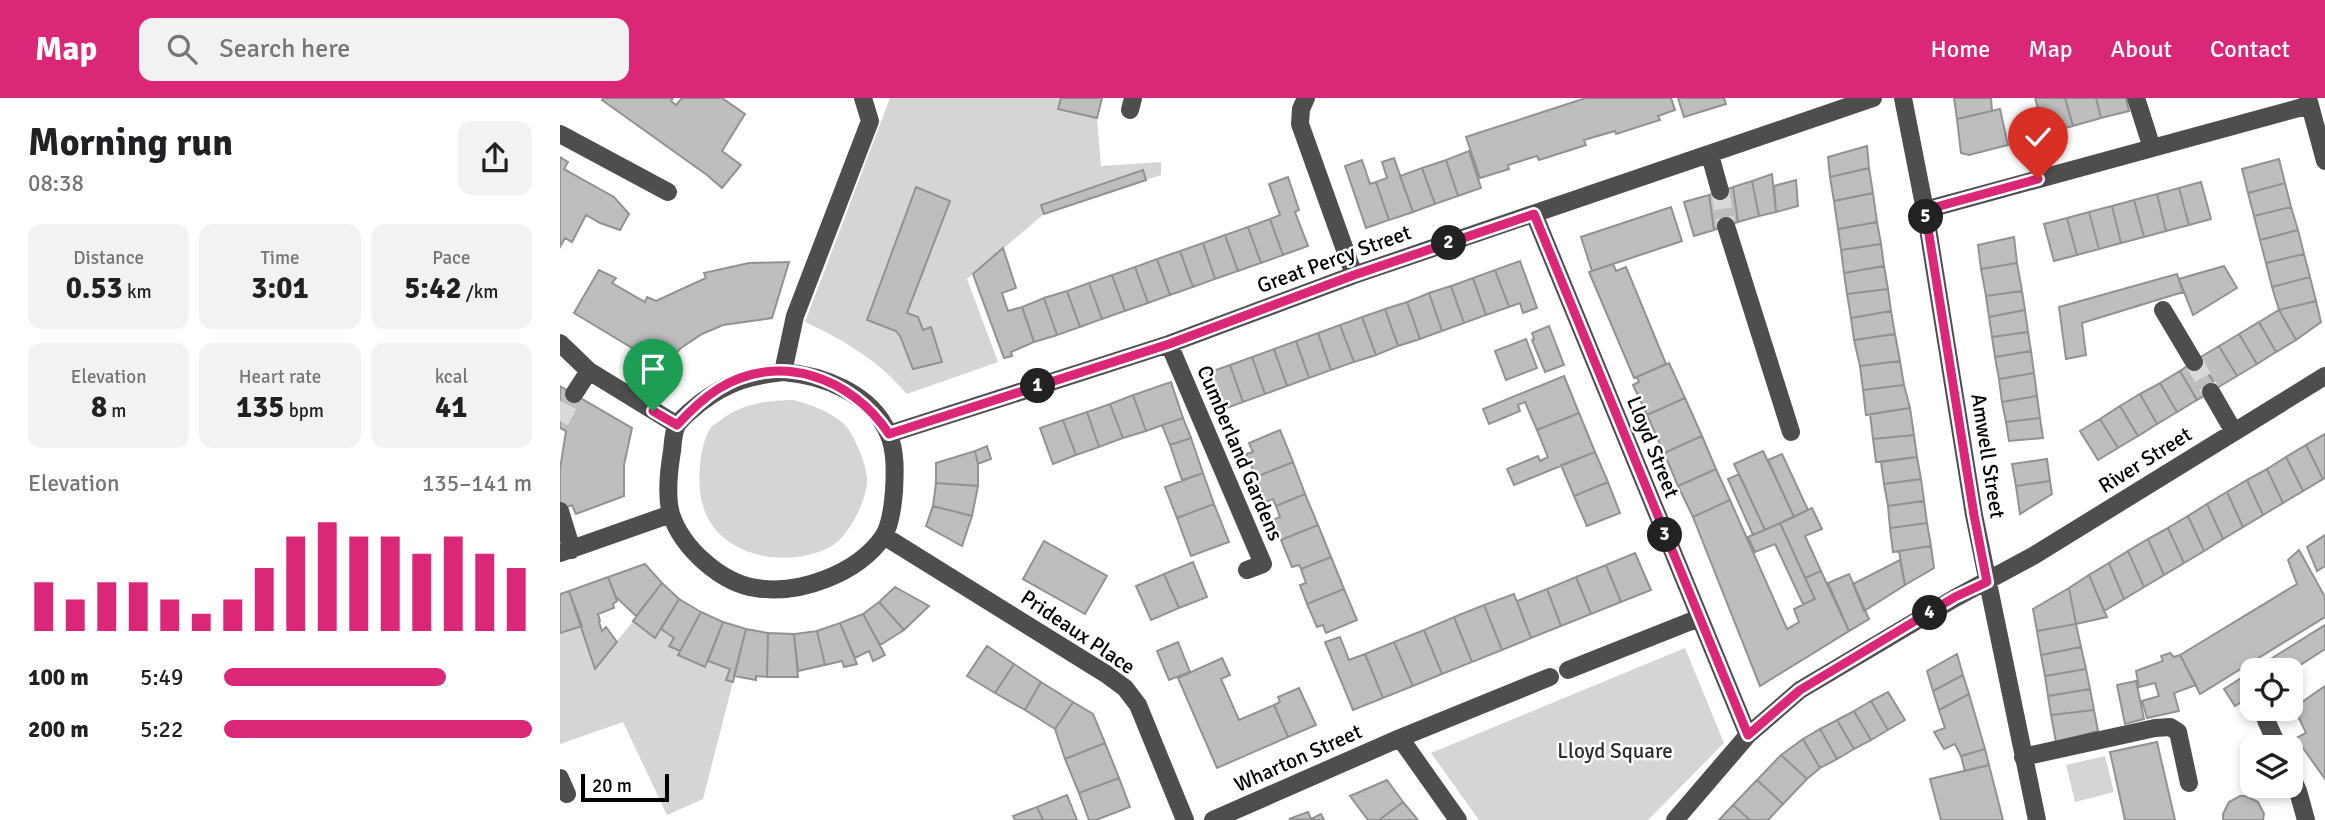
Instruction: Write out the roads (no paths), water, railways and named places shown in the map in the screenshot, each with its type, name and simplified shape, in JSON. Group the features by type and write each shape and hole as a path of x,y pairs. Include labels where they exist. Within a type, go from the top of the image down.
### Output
{"street":[{"path":"783,372 795,316 870,121 863,98"},
{"path":"1306,98 1301,109 1300,124 1354,275"},
{"name":"Great Percy Street","path":"889,434 1169,344 1354,275 1873,98"},
{"name":"Amwell Street","path":"1903,98 1925,210 1974,515 2037,820"},
{"path":"2136,98 2152,148"},
{"path":"1925,210 2309,102 2325,162"},
{"path":"560,134 668,192"},
{"path":"1710,155 1720,191"},
{"name":"Lloyd Street","path":"1534,214 1748,735"},
{"path":"1727,226 1791,432"},
{"path":"2163,310 2194,362"},
{"path":"560,343 589,371 677,425"},
{"name":"Cumberland Gardens","path":"1169,344 1263,564 1247,570"},
{"path":"574,394 589,371"},
{"path":"783,372 818,377 855,395 872,410 889,434 895,470 893,505 884,536 860,560 841,573 788,590 754,588 720,575 695,555 671,514 670,464 677,425 719,388 750,376 783,372"},
{"name":"River Street","path":"1675,820 1748,735 1800,690 1955,597 2034,556 2325,376"},
{"path":"2211,392 2234,432"},
{"path":"560,511 566,552 671,514"},
{"name":"Prideaux Place","path":"884,536 1125,688 1138,705 1185,820"},
{"path":"1568,670 1699,618"},
{"path":"1458,820 1400,738 1550,677"},
{"path":"2024,757 2170,727 2178,732 2189,783"},
{"name":"Wharton Street","path":"1213,820 1400,738"},
{"path":"2299,798 2306,820"}],"tunnel":[{"path":"1720,191 1726,226"},
{"path":"2194,362 2211,392"},
{"path":"560,421 574,394"}],"park label":[{"name":"Lloyd Square","path":"1615,751"}]}
